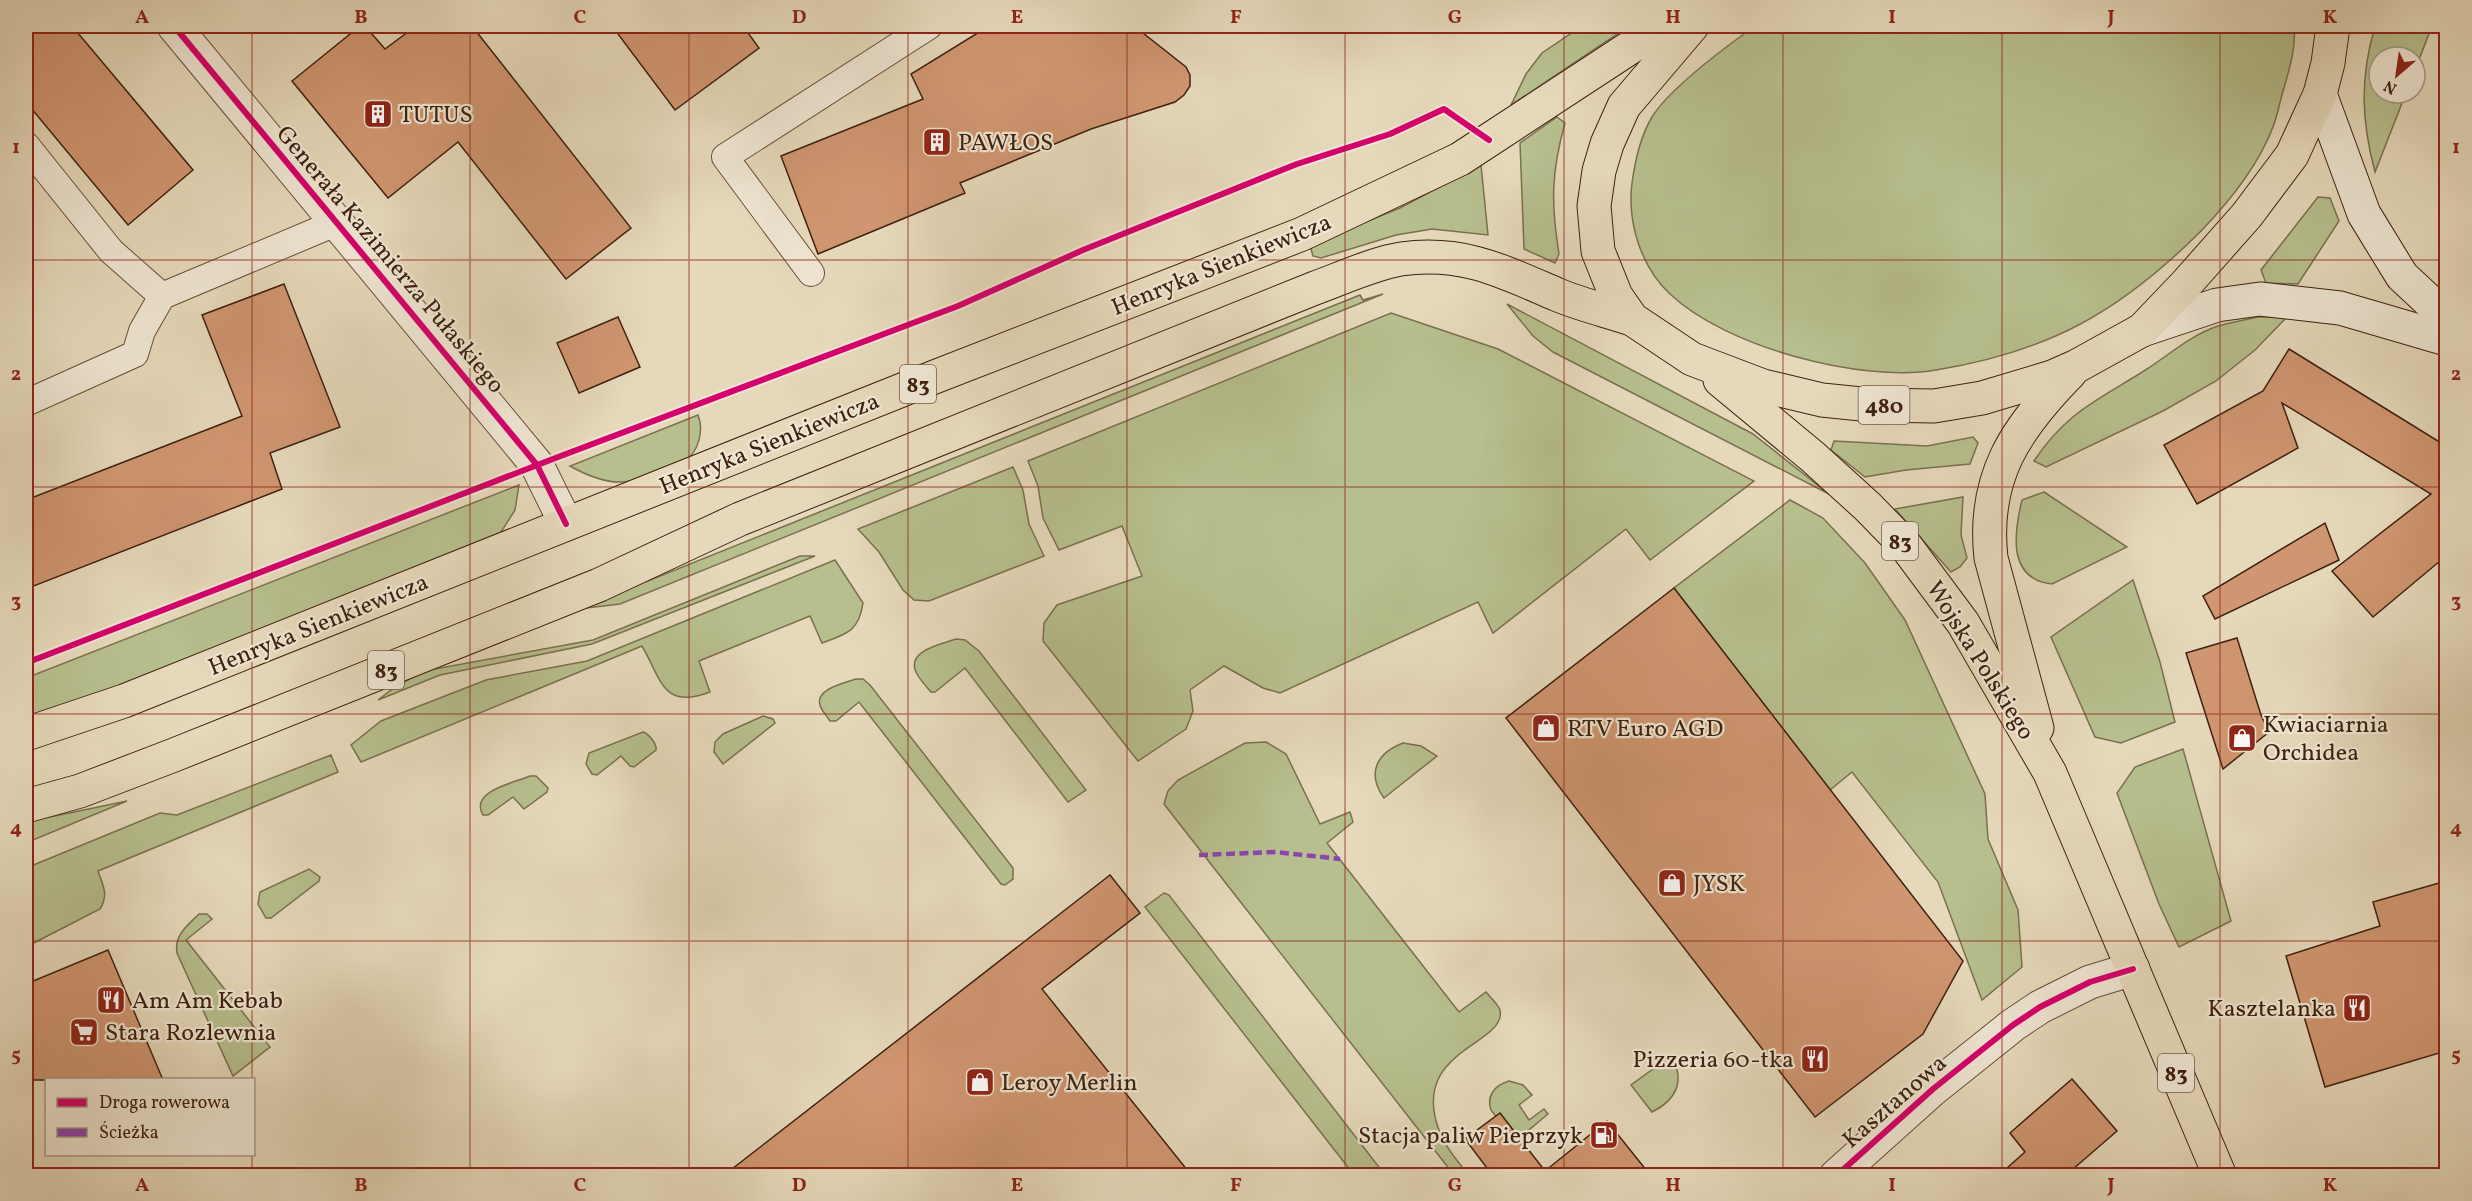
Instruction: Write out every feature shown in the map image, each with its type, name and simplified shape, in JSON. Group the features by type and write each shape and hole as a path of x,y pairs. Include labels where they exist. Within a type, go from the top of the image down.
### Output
{"main road":[{"name":"480","path":"1691,26 1624,106 1607,144 1599,171 1594,206 1598,251 1616,296 1632,319 1692,359 1763,386 1822,400 1870,405 1934,406 1982,398 2052,377 2078,366"},
{"name":"Henryka Sienkiewicza","path":"26,734 124,701 937,376 1302,234 1460,159 1637,43 1691,26"},
{"name":"83","path":"2078,366 2142,330 2247,215 2292,155 2324,79 2333,26"},
{"name":"83","path":"26,806 80,791 185,750 599,585 740,519 1304,292 1398,260 1422,256 1448,257 1478,263 1512,274 1560,296 1632,319"},
{"name":"Wojska Polskiego","path":"1692,359 1813,457 1868,507 1905,545 1962,623 2050,773"},
{"name":"Wojska Polskiego","path":"2078,366 2030,417 2017,435 1996,483 1988,531 1991,558 2050,773 2220,1176"}],"street":[{"name":"Generała Kazimierza Pułaskiego","path":"174,26 537,465 566,524"},
{"path":"2349,26 2324,79 2364,214 2402,276 2446,317"},
{"path":"2142,330 2217,305 2260,299 2340,308 2446,339"},
{"name":"Kasztanowa","path":"1836,1176 1933,1089 2013,1025 2040,1007 2090,982 2133,969"}],"lane":[{"path":"811,273 725,157 929,26"},
{"path":"26,145 111,251 162,296"},
{"path":"26,403 135,354 142,331 162,296 338,222"}],"green space":[{"path":"1582,26 1629,26 1511,105 1526,74 1542,53"},
{"path":"1755,26 2294,26 2294,42 2273,127 2260,155 2222,208 2201,231 2142,284 2081,324 2014,352 1936,370 1905,373 1834,366 1796,357 1759,345 1725,330 1694,313 1670,294 1651,271 1644,257 1634,228 1631,198 1636,158 1648,125 1672,93"},
{"path":"2375,26 2432,26 2425,45 2370,45"},
{"path":"2367,63 2367,105 2401,105 2375,172 2365,116"},
{"path":"1557,117 1565,123 1555,173 1554,204 1559,254 1555,263 1524,249 1520,143"},
{"path":"1481,165 1488,235 1432,229 1396,235 1321,258 1313,256 1311,249 1314,243 1400,208"},
{"path":"2318,197 2330,198 2339,221 2298,284 2266,283 2261,270"},
{"path":"1383,294 620,604 578,609 1360,295 1363,300"},
{"path":"1507,304 1753,434 1829,494 1553,352 1533,336"},
{"path":"1391,313 1498,349 1754,481 1650,560 1626,529 1493,633 1478,602 1280,693 1263,688 1224,666 1190,690 1193,711 1186,729 1138,761 1043,641 1044,623 1057,605 1142,576 1122,526 1059,550 1043,518 1038,486 1028,461"},
{"path":"2258,317 2287,317 2255,350 2216,381 2163,411 2046,467 2034,461 2046,444 2072,418 2190,340 2218,326"},
{"path":"698,415 700,434 697,446 690,457 673,468 636,479 616,482 595,478 570,466"},
{"path":"1973,437 1978,443 1970,464 1906,470 1865,477 1831,450 1834,441 1927,446"},
{"path":"1013,467 1023,490 1029,524 1044,556 929,601 914,600 903,590 879,552 858,529"},
{"path":"519,485 515,510 498,537 127,685 26,721 26,678"},
{"path":"2044,492 2127,547 2052,584 2037,580 2027,573 2021,564 2017,552 2017,526 2022,500"},
{"path":"1963,497 1961,535 1967,558 1960,567 1951,572 1895,509"},
{"path":"1790,500 1823,518 1865,563 1905,620 1985,794 1988,839 2018,910 2022,967 1982,1000 1938,882 1852,772 1830,790 1674,588"},
{"path":"800,556 815,556 592,644 440,675 378,700 395,687 424,671 593,640"},
{"path":"835,560 863,603 855,626 845,634 822,643 810,616 699,661 710,692 694,697 673,694 660,680 642,646 361,762 351,745 381,721 486,680 587,661"},
{"path":"2133,580 2160,662 2175,722 2121,743 2095,737 2051,637"},
{"path":"956,639 965,640 979,651 1086,790 1068,802 965,668 935,692 931,692 916,672 914,664 916,658 927,649"},
{"path":"856,679 863,679 870,685 1013,868 1013,879 1005,885 1001,884 859,702 836,721 830,721 820,705 822,695 832,688"},
{"path":"763,716 773,719 775,723 723,764 714,752 715,742 723,734"},
{"path":"643,732 652,740 656,750 634,767 630,766 621,756 597,775 592,774 586,764 589,753"},
{"path":"1266,742 1286,754 1320,824 1350,812 1353,822 1327,843 1459,1012 1486,992 1500,1010 1498,1022 1489,1033 1446,1067 1436,1083 1433,1105 1440,1133 1449,1150 1468,1175 1454,1175 1164,804 1168,791 1178,780 1245,743"},
{"path":"1403,743 1421,746 1437,756 1384,798 1376,780 1377,765 1387,752"},
{"path":"2183,749 2231,921 2179,947 2159,904 2117,793 2135,767"},
{"path":"331,755 338,772 98,871 105,894 100,909 26,947 26,868 160,813 177,815"},
{"path":"536,776 548,788 547,792 524,809 513,797 488,815 483,815 480,807 482,800 488,794 504,785"},
{"path":"127,801 26,843 26,822"},
{"path":"309,869 320,877 319,881 271,918 266,918 258,904 260,892"},
{"path":"1164,893 1169,895 1385,1175 1354,1175 1145,907"},
{"path":"199,914 207,914 212,919 186,940 270,1047 233,1076 177,953 179,936"},
{"path":"1671,1056 1678,1074 1676,1089 1667,1102 1652,1112 1631,1085"},
{"path":"1509,1081 1523,1085 1532,1095 1519,1105 1529,1120 1544,1109 1548,1114 1518,1139 1541,1175 1491,1110 1490,1100 1493,1092 1500,1085"}],"building":[{"path":"26,26 72,26 193,170 128,225 26,102"},
{"path":"360,26 365,26 385,49 416,26 472,26 631,228 566,279 458,142 388,198 292,81"},
{"path":"612,26 743,26 759,48 675,110"},
{"name":"PAWŁOS","path":"989,26 1134,26 1186,67 1190,75 1190,86 1175,102 1091,129 960,183 965,193 818,254 781,156 923,99 911,74"},
{"path":"284,284 340,427 270,453 282,489 26,589 26,500 242,416 202,315"},
{"path":"618,317 640,367 579,393 557,343"},
{"path":"2289,349 2446,446 2446,556 2373,617 2332,571 2431,494 2282,403 2298,448 2197,504 2164,445 2263,391"},
{"path":"2325,523 2339,560 2215,619 2203,596"},
{"path":"1674,588 1963,961 1923,1034 1815,1117 1506,718"},
{"path":"2237,638 2261,715 2269,732 2223,769 2186,653"},
{"name":"Leroy Merlin","path":"1110,875 1140,913 1042,989 1192,1176 723,1176"},
{"path":"2446,881 2446,1051 2325,1087 2286,956 2380,926 2373,902"},
{"name":"Stara Rozlewnia","path":"108,950 162,1078 26,1080 26,984"},
{"path":"2072,1079 2117,1131 2065,1176 1998,1176 2025,1152 2010,1133"},
{"path":"1500,1113 1545,1171 1607,1121 1651,1176 1493,1176 1465,1139"}],"marked path":[{"path":"1199,855 1276,852 1340,859"}],"cycle path":[{"path":"174,26 537,465 566,524"},
{"path":"26,663 558,457 958,306 1083,250 1297,164 1390,134 1444,109 1489,140"},
{"path":"1836,1176 1933,1089 2013,1025 2040,1007 2090,982 2133,969"}],"place":[{"name":"TUTUS","path":"378,114"},
{"name":"PAWŁOS","path":"937,142"},
{"name":"RTV Euro AGD","path":"1546,728"},
{"name":"Kwiaciarnia Orchidea","path":"2242,738"},
{"name":"JYSK","path":"1672,883"},
{"name":"Am Am Kebab","path":"111,1000"},
{"name":"Kasztelanka","path":"2357,1008"},
{"name":"Stara Rozlewnia","path":"84,1032"},
{"name":"Pizzeria 60-tka","path":"1815,1059"},
{"name":"Leroy Merlin","path":"980,1082"},
{"name":"Stacja paliw Pieprzyk","path":"1604,1135"}]}
